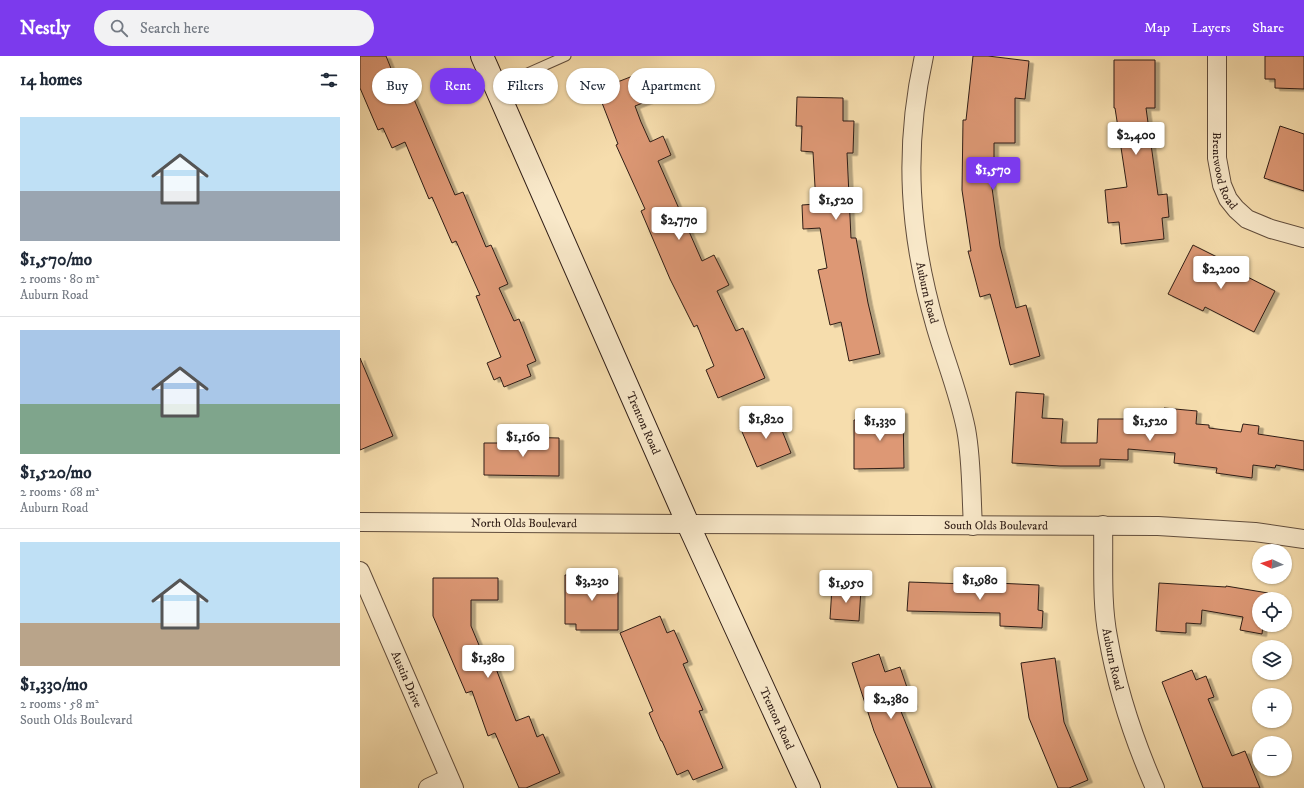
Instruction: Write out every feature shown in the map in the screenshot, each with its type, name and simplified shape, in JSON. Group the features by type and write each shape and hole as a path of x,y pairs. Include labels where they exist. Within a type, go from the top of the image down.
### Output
{"main road":[{"name":"Trenton Road","path":"482,56 493,80"},
{"name":"Trenton Road","path":"503,104 688,524 809,788"}],"street":[{"name":"Auburn Road","path":"924,56 918,82 910,164 914,227 924,286 952,377 966,429 969,453 973,526"},
{"name":"Brentwood Road","path":"1216,56 1217,158 1222,185 1228,199 1247,219 1271,229 1304,238"},
{"name":"North Olds Boulevard","path":"360,522 688,524"},
{"name":"South Olds Boulevard","path":"688,524 1158,526 1255,532 1304,539"},
{"name":"Auburn Road","path":"1103,525 1104,592 1107,636 1120,695 1141,757 1155,788"},
{"name":"Austin Drive","path":"360,570 452,783"},
{"path":"428,788 452,783"}],"lane":[{"path":"539,68 566,56"}],"building":[{"path":"360,56 386,56 391,68 372,68 372,104 416,104 455,195 463,192 486,247 491,245 508,284 499,288 514,321 519,319 536,361 527,365 531,376 504,387 500,377 494,380 487,363 501,357 476,296 480,295 456,241 452,243 432,197 429,199 405,142 392,148 383,128 378,130 360,88"},
{"path":"973,56 988,56 1029,61 1025,99 1015,98 1015,143 994,143 994,166 989,166 1000,246 1016,308 1026,305 1040,356 1010,365 990,294 980,297 968,251 971,251 962,190 963,120 966,120"},
{"path":"1265,56 1304,56 1304,89 1275,88 1275,79 1265,79"},
{"path":"1114,60 1155,60 1155,108 1146,108 1158,195 1167,194 1169,217 1162,218 1164,239 1121,244 1119,222 1108,223 1105,190 1127,187 1114,108"},
{"path":"628,78 628,104 640,104 635,106 650,142 663,136 671,155 658,161 702,261 714,255 729,285 717,291 736,331 743,328 765,378 718,398 706,370 714,366 697,325 694,327 670,279 641,211 645,209 616,145 618,144 602,104 620,104 620,81"},
{"path":"797,97 843,98 843,121 854,121 853,153 847,153 851,238 856,238 868,303 880,354 849,361 841,322 830,325 818,270 827,268 820,228 803,229 802,205 816,204 813,152 801,151 802,126 796,126"},
{"path":"1280,126 1304,134 1304,191 1264,178"},
{"path":"1193,245 1219,258 1218,262 1275,291 1254,332 1205,307 1203,311 1168,294"},
{"path":"360,358 393,436 360,450"},
{"path":"1016,392 1044,394 1042,418 1063,419 1061,443 1097,443 1098,419 1129,419 1128,421 1163,424 1164,408 1197,411 1196,424 1209,425 1209,428 1241,432 1243,424 1259,426 1258,434 1304,441 1304,470 1276,465 1275,468 1253,465 1252,478 1216,473 1217,468 1174,463 1175,453 1128,449 1128,460 1100,459 1100,466 1060,466 1012,463"},
{"path":"881,411 903,411 904,468 854,469 854,420 881,419"},
{"path":"775,413 791,453 757,467 740,427"},
{"path":"517,437 559,438 559,476 484,475 484,443 517,443"},
{"path":"565,575 618,575 618,630 576,630 576,624 565,624"},
{"path":"433,578 498,578 498,600 471,600 471,626 489,669 495,666 516,721 529,716 537,737 543,734 560,773 526,788 519,788 495,733 488,736 472,691 466,693 433,616"},
{"path":"909,582 1039,585 1038,610 1043,611 1042,628 1000,626 1000,613 907,611"},
{"path":"1159,583 1226,586 1262,592 1252,592 1252,632 1262,632 1262,634 1240,630 1243,617 1202,610 1201,624 1186,623 1186,633 1156,631"},
{"path":"832,587 861,589 859,621 830,619"},
{"path":"660,616 667,633 674,630 688,662 683,664 703,710 699,711 723,768 693,780 688,770 677,775 649,713 653,711 620,633"},
{"path":"879,654 885,672 900,667 913,705 900,709 932,788 898,788 874,731 852,663"},
{"path":"1055,658 1064,722 1088,780 1069,788 1058,788 1029,718 1021,663"},
{"path":"1192,670 1196,680 1206,676 1214,697 1208,699 1232,756 1245,751 1252,768 1252,776 1255,776 1260,788 1203,788 1162,682"}]}
